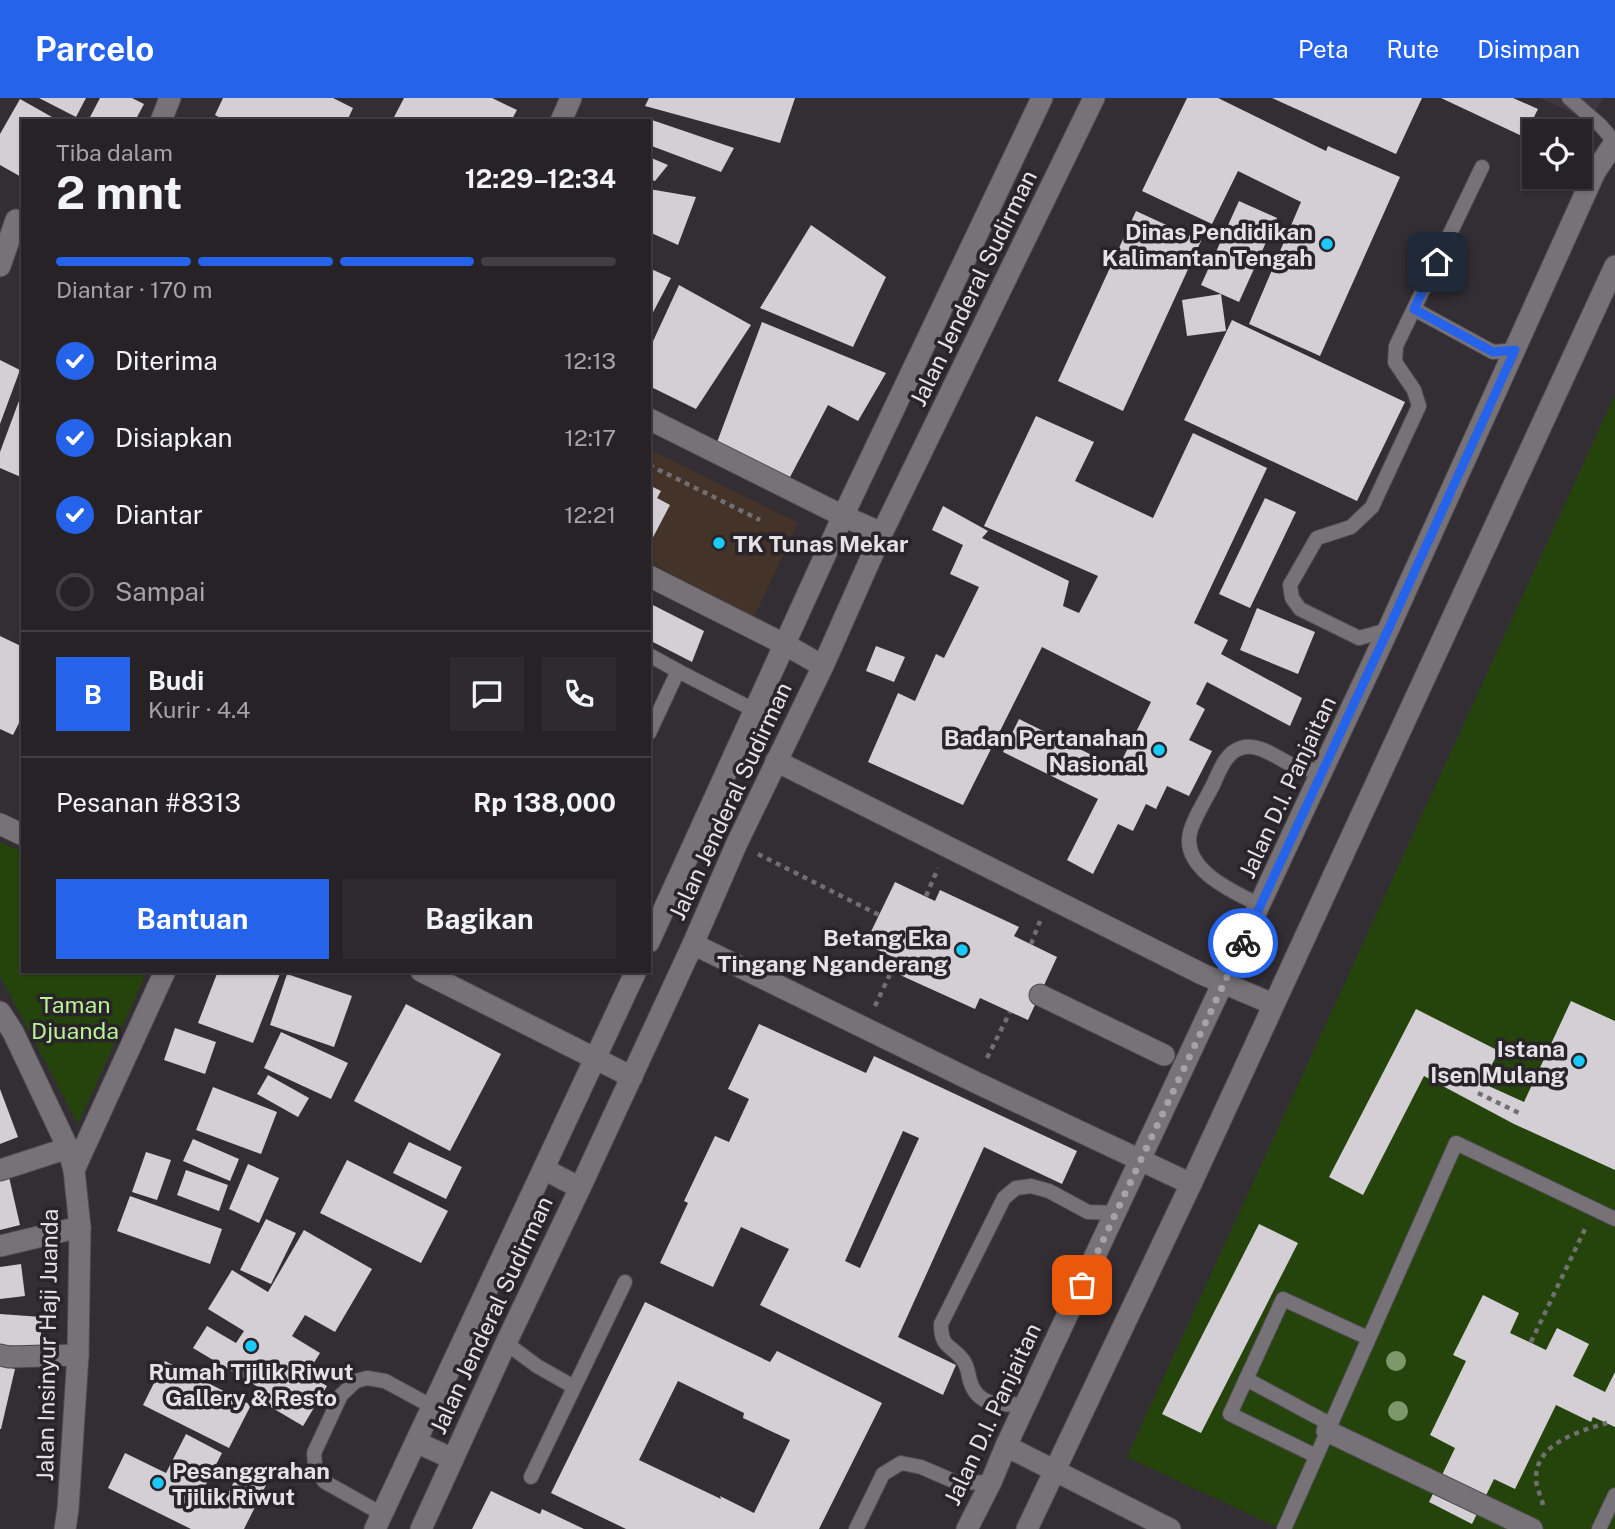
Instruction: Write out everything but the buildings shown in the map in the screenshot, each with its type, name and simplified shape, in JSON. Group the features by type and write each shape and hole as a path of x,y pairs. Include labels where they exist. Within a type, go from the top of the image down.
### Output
{"street":[{"path":"161,119 170,98"},
{"path":"562,119 571,98"},
{"name":"Jalan Jenderal Sudirman","path":"651,938 843,516 1042,98"},
{"name":"Jalan Jenderal Sudirman","path":"421,1529 882,533 1094,98"},
{"name":"Jalan D.I. Panjaitan","path":"967,1529 1261,905 1595,172 1615,142"},
{"path":"0,266 13,218"},
{"path":"1027,1529 1191,1184 1615,266"},
{"path":"651,420 882,533"},
{"path":"651,577 822,666"},
{"path":"776,761 1224,984 1273,1004"},
{"path":"0,824 21,834"},
{"path":"693,944 1191,1184"},
{"path":"74,1170 163,973"},
{"path":"425,973 632,1077"},
{"name":"Jalan Jenderal Sudirman","path":"379,1522 635,973"},
{"path":"1040,995 1164,1055"},
{"name":"Jalan Insinyur Haji Juanda","path":"0,1012 13,1032 68,1148 74,1170 80,1227 78,1355 65,1529"},
{"path":"0,1170 68,1148"},
{"path":"544,1169 580,1188"},
{"path":"0,1246 80,1227"},
{"path":"0,1355 78,1355"},
{"path":"1328,1427 1532,1529"},
{"path":"416,1442 453,1459"},
{"path":"1006,1446 1170,1529"}],"lane":[{"path":"1569,98 1615,142"},
{"path":"1388,630 1359,638 1300,609 1292,598 1290,585 1317,538 1351,527 1372,507 1419,407 1414,390 1395,362 1396,346 1482,167"},
{"path":"1414,309 1493,352 1515,350"},
{"path":"651,656 754,710"},
{"path":"651,729 678,671"},
{"path":"1261,905 1205,874 1190,851 1190,830 1227,757 1241,748 1256,748 1298,768 1323,771"},
{"path":"1284,1529 1455,1143 1615,1219"},
{"path":"1026,1404 996,1405 977,1395 963,1360 946,1345 941,1336 941,1324 1004,1198 1016,1188 1031,1186 1049,1191 1088,1212 1116,1213"},
{"path":"531,1477 625,1282"},
{"path":"1316,1456 1230,1415 1283,1299 1368,1338"},
{"path":"506,1343 537,1366 574,1387"},
{"path":"379,1522 325,1482 318,1474 314,1453 341,1395 356,1381 367,1378 385,1381 431,1406"},
{"path":"1246,1380 1328,1427"},
{"path":"856,1529 883,1474 901,1463 921,1466 958,1483 991,1482"},
{"path":"1599,1529 1615,1494"}],"path":[{"path":"651,466 760,520"},
{"path":"737,843 879,915"},
{"path":"864,1027 897,959"},
{"path":"975,1082 1010,1012"},
{"path":"1478,1093 1519,1112"},
{"path":"1531,1342 1594,1209"},
{"path":"1544,1509 1535,1480 1539,1462 1558,1442 1606,1423"}],"shaded area":[{"path":"1539,98 1603,98 1591,119"},
{"name":"TK Tunas Mekar","path":"651,450 798,523 754,617 651,563"}],"green space":[{"path":"1615,395 1615,1529 1281,1529 1127,1457"},
{"name":"Taman Djuanda","path":"0,842 21,851 21,973 146,973 78,1124 0,976"}],"way so far":[{"path":"1082,1285 1243,943"}],"place":[{"name":"Dinas Pendidikan Kalimantan Tengah","path":"1327,244"},
{"name":"TK Tunas Mekar","path":"719,543"},
{"name":"Badan Pertanahan Nasional","path":"1159,750"},
{"name":"Betang Eka Tingang Nganderang","path":"962,950"},
{"name":"Istana Isen Mulang","path":"1579,1061"},
{"name":"Rumah Tjilik Riwut Gallery & Resto","path":"251,1346"},
{"name":"Pesanggrahan Tjilik Riwut","path":"158,1483"}],"route":[{"path":"1243,943 1515,350 1493,352 1414,309 1437,262"}]}
